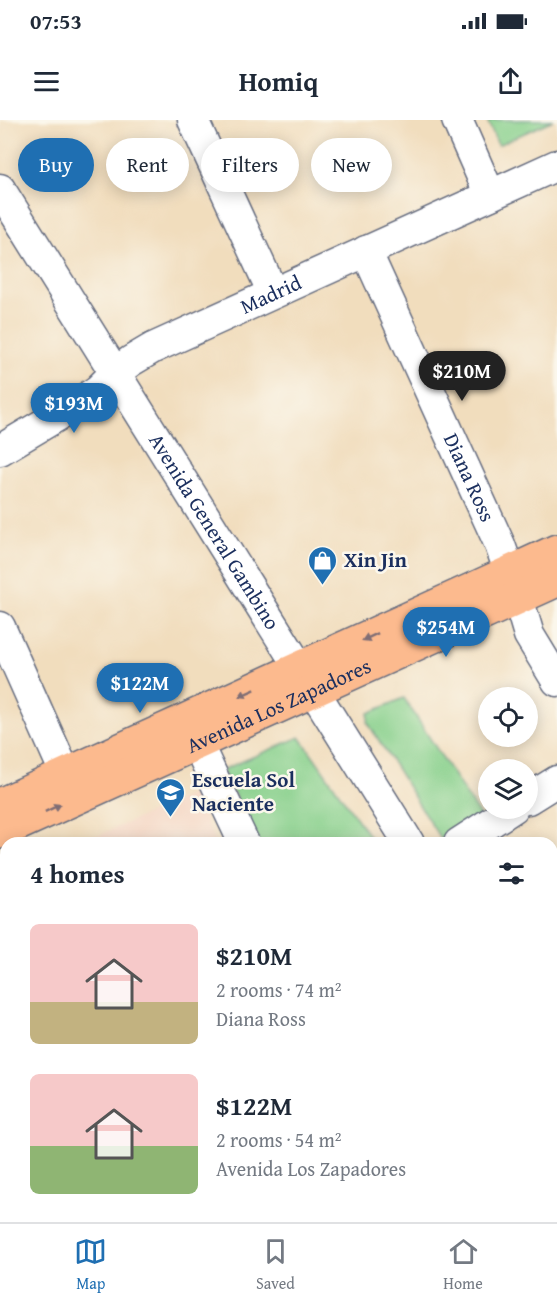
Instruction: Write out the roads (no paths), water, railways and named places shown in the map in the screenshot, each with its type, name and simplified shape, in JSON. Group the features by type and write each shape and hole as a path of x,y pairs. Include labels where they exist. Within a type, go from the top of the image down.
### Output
{"main road":[{"name":"Avenida Los Zapadores","path":"0,805 66,775 307,679 514,585 557,551"},
{"name":"Avenida Los Zapadores","path":"514,585 557,580"},
{"name":"Avenida Los Zapadores","path":"0,832 197,743 307,679"}],"street":[{"path":"193,120 273,293"},
{"path":"457,120 490,195"},
{"name":"Madrid","path":"0,450 80,403 98,390 115,373 153,348 557,165"},
{"name":"Avenida General Gambino","path":"0,189 405,837"},
{"name":"Diana Ross","path":"366,251 500,544 529,635 557,681"},
{"path":"0,627 66,775"},
{"path":"197,743 241,837"},
{"path":"538,793 557,781"},
{"path":"468,837 496,819"}],"place":[{"name":"Xin Jin","path":"323,586"},
{"name":"Escuela Sol Naciente","path":"171,818"}]}
